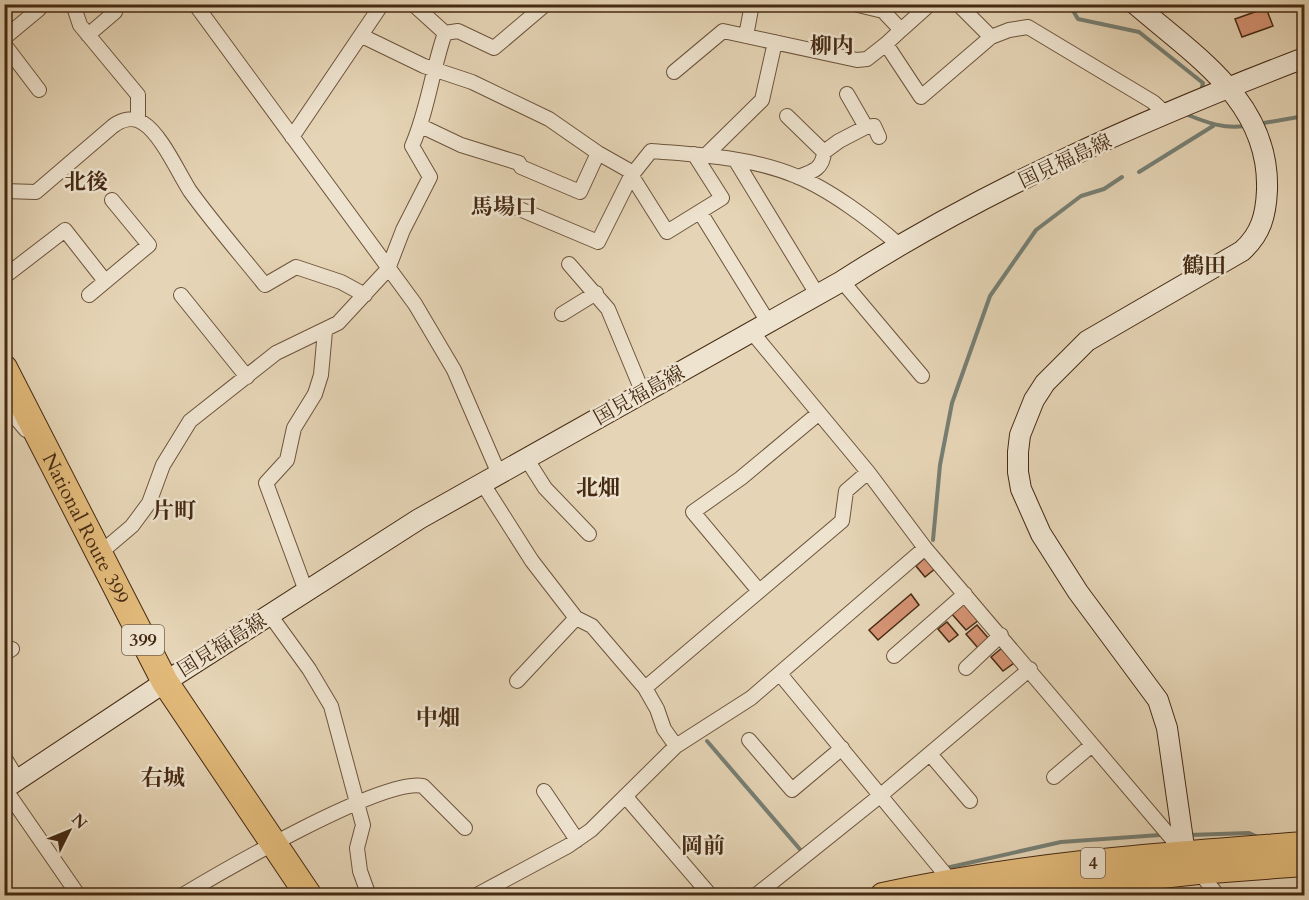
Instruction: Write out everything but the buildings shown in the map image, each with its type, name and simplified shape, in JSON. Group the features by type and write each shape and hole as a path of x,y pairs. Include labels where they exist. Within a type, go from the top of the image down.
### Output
{"highway":[{"name":"National Route 399","path":"4,368 165,681 309,896"},
{"name":"4","path":"970,896 1305,844"},
{"name":"4","path":"883,896 948,881 1026,870 1192,862 1305,863"}],"main road":[{"path":"1135,4 1231,88 1261,139 1267,164 1267,204 1263,223 1255,239 1242,251 1087,341 1052,376 1034,400 1020,435 1018,452 1021,489 1041,534 1078,592 1158,700 1169,738 1192,862"},
{"name":"国見福島線","path":"11,785 165,681 419,519 842,281 898,245 1026,178 1166,114 1305,58"}],"street":[{"path":"73,4 80,25 138,95 138,120"},
{"path":"195,4 415,304 454,370 491,479 532,561 576,618 592,626 645,688 657,709 664,729 676,746"},
{"path":"292,138 382,4"},
{"path":"445,33 458,32 494,48 546,4"},
{"path":"746,36 752,4"},
{"path":"854,4 883,11 901,30"},
{"path":"674,72 723,31 857,60 867,59 930,4"},
{"path":"958,4 991,37"},
{"path":"419,6 445,33"},
{"path":"4,38 39,9"},
{"path":"88,35 115,12"},
{"path":"886,44 921,97 991,37 1009,30 1028,27 1153,102 1166,114"},
{"path":"99,554 132,526 149,503 163,465 190,421 276,353 338,323 388,269 403,230 430,177 412,146 421,126 433,67 445,33"},
{"path":"362,36 424,66 433,67 549,119 598,153 628,170 667,232 722,198 699,155"},
{"path":"699,155 762,100 775,42"},
{"path":"4,44 39,90"},
{"path":"847,94 866,127"},
{"path":"787,116 824,152 824,162 815,171 798,177"},
{"path":"4,191 36,192 112,126 120,121 138,120 155,136 191,192 265,285 296,267 341,282 365,294"},
{"path":"421,126 461,145 519,163 521,167 580,192 598,153"},
{"path":"824,152 838,141 866,127 874,126 879,137"},
{"path":"503,202 598,242 631,176 651,151 699,155 775,169 798,177 875,224 898,245"},
{"path":"736,161 817,294"},
{"path":"89,295 149,245 112,200"},
{"path":"700,212 759,327 819,413 926,548 1192,862 1218,896"},
{"path":"4,277 66,230 105,281"},
{"path":"569,264 608,309 643,393"},
{"path":"842,281 922,376"},
{"path":"561,314 596,293"},
{"path":"181,295 247,377"},
{"path":"306,591 266,483 287,460 294,428 315,394 321,375 325,331"},
{"path":"4,404 58,471"},
{"path":"759,591 693,512 741,478 819,413"},
{"path":"526,459 545,488 589,534"},
{"path":"645,688 842,521 846,491 868,472"},
{"path":"475,896 578,840 626,797 676,746 751,698 926,548"},
{"path":"894,656 965,594"},
{"path":"270,615 309,669 331,706 363,825 357,848 360,871 369,896"},
{"path":"517,681 576,618"},
{"path":"966,668 1001,635"},
{"path":"755,896 930,754 1030,669"},
{"path":"780,674 881,793 945,874 948,881"},
{"path":"749,740 792,790 842,748"},
{"path":"1053,777 1092,745"},
{"path":"930,754 970,801"},
{"path":"4,757 11,785 79,896"},
{"path":"181,896 274,843 356,804 396,789 423,786 465,828"},
{"path":"544,791 578,840"},
{"path":"626,797 711,896"}],"waterway":[{"path":"1069,4 1078,19 1139,32 1203,83 1201,91"},
{"path":"1188,115 1216,125 1245,126"},
{"path":"1258,124 1304,116"},
{"path":"1139,172 1213,126"},
{"path":"933,540 940,465 952,403 990,296 1036,230 1081,196 1104,189 1122,177"},
{"path":"707,741 804,854"},
{"path":"1189,835 1249,833 1258,837"},
{"path":"946,868 1061,842 1160,835"}],"district":[{"name":"柳内","path":"832,46"},
{"name":"北後","path":"86,182"},
{"name":"馬場口","path":"504,207"},
{"name":"鶴田","path":"1204,266"},
{"name":"北畑","path":"598,488"},
{"name":"片町","path":"174,511"},
{"name":"中畑","path":"438,718"},
{"name":"右城","path":"163,778"},
{"name":"岡前","path":"703,846"}]}
